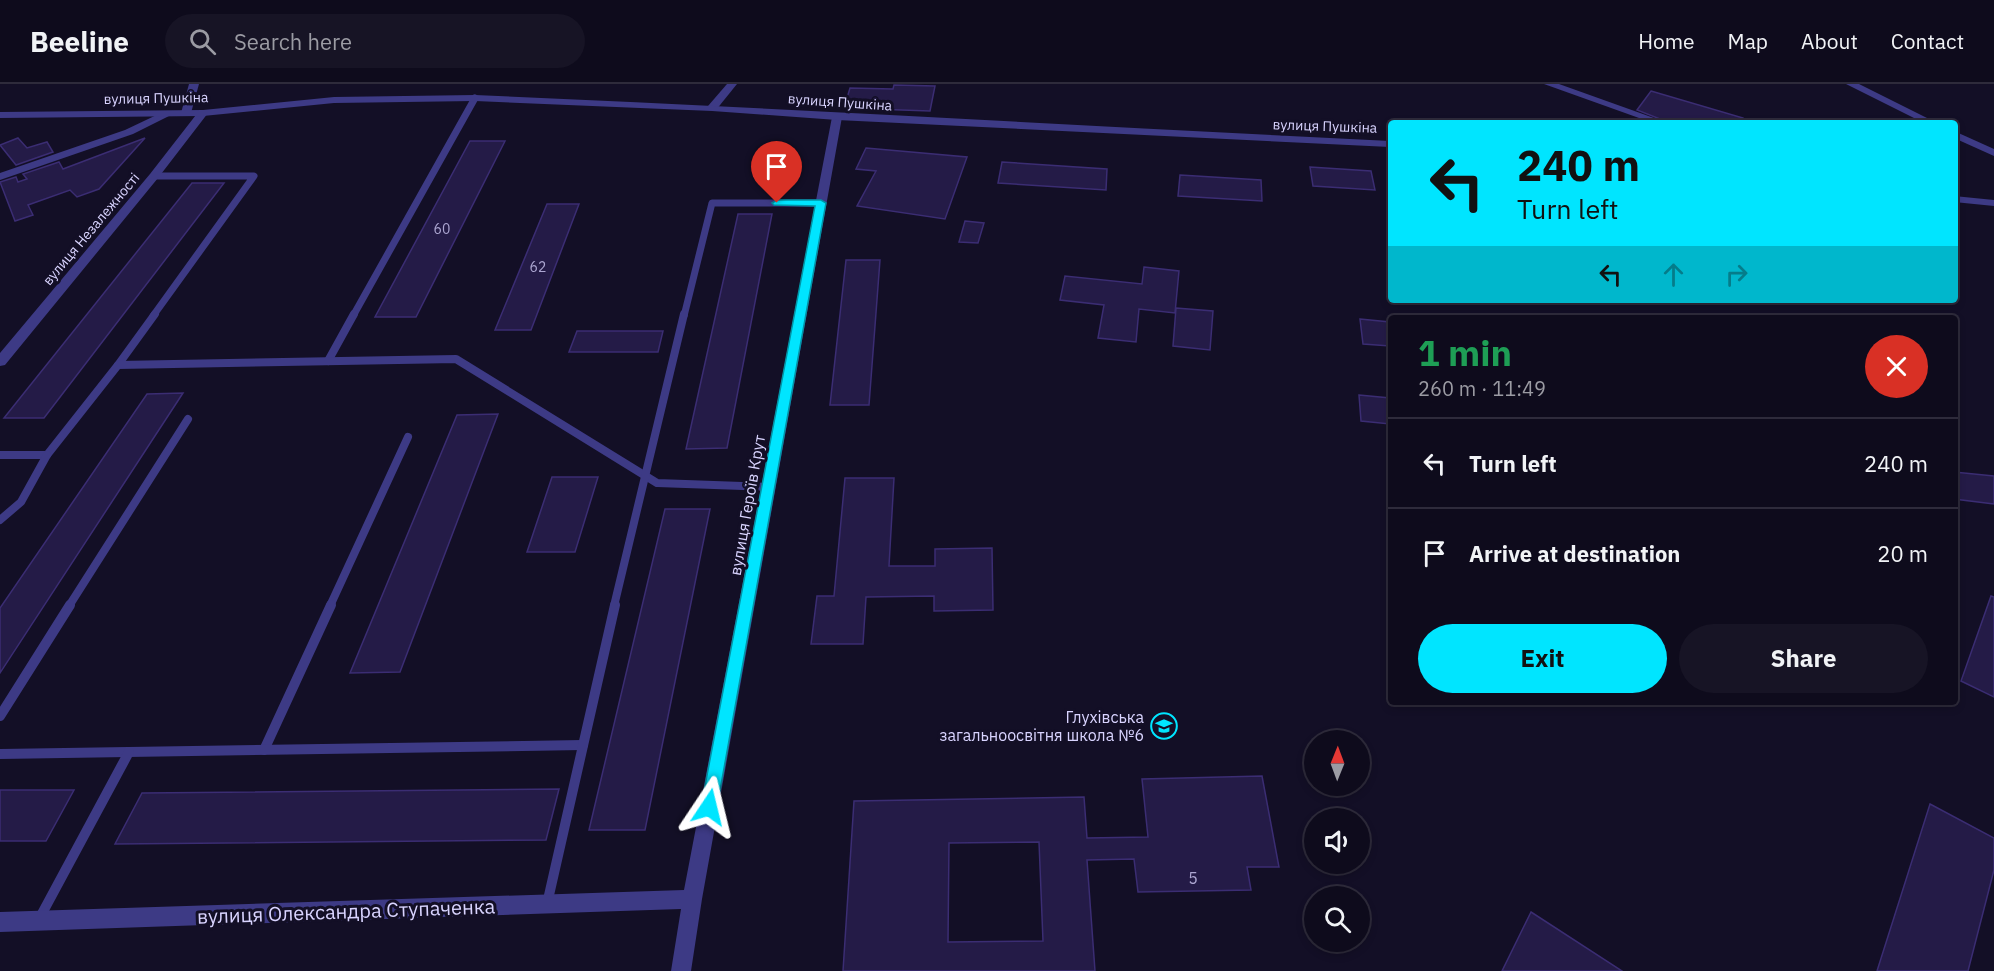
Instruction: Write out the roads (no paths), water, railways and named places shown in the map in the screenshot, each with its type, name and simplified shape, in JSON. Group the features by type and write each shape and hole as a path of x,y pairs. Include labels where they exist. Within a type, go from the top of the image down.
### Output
{"street":[{"path":"186,113 194,84"},
{"path":"712,108 732,84"},
{"path":"1548,84 1654,120"},
{"path":"1851,84 1926,120"},
{"name":"вулиця Пушкіна","path":"0,115 203,114 334,100 475,98 712,108 837,117 1388,144"},
{"path":"0,177 129,132 165,114"},
{"name":"вулиця Незалежності","path":"0,362 203,114"},
{"name":"вулиця Героїв Крут","path":"681,971 692,899 837,117"},
{"path":"1958,136 1994,153"},
{"path":"1958,199 1994,203"},
{"name":"вулиця Олександра Ступаченка","path":"0,922 692,899"}],"lane":[{"path":"328,362 475,98"},
{"path":"0,520 21,502 47,455 118,365 254,176 154,176"},
{"path":"547,904 644,475 712,203 821,203"},
{"path":"118,365 456,359 657,483 768,487"},
{"path":"0,716 189,419"},
{"path":"264,750 408,437"},
{"path":"0,455 47,455"},
{"path":"0,754 583,745"},
{"path":"38,921 129,752"}],"place":[{"name":"Глухівська загальноосвітня школа №6","path":"1164,726"}]}
